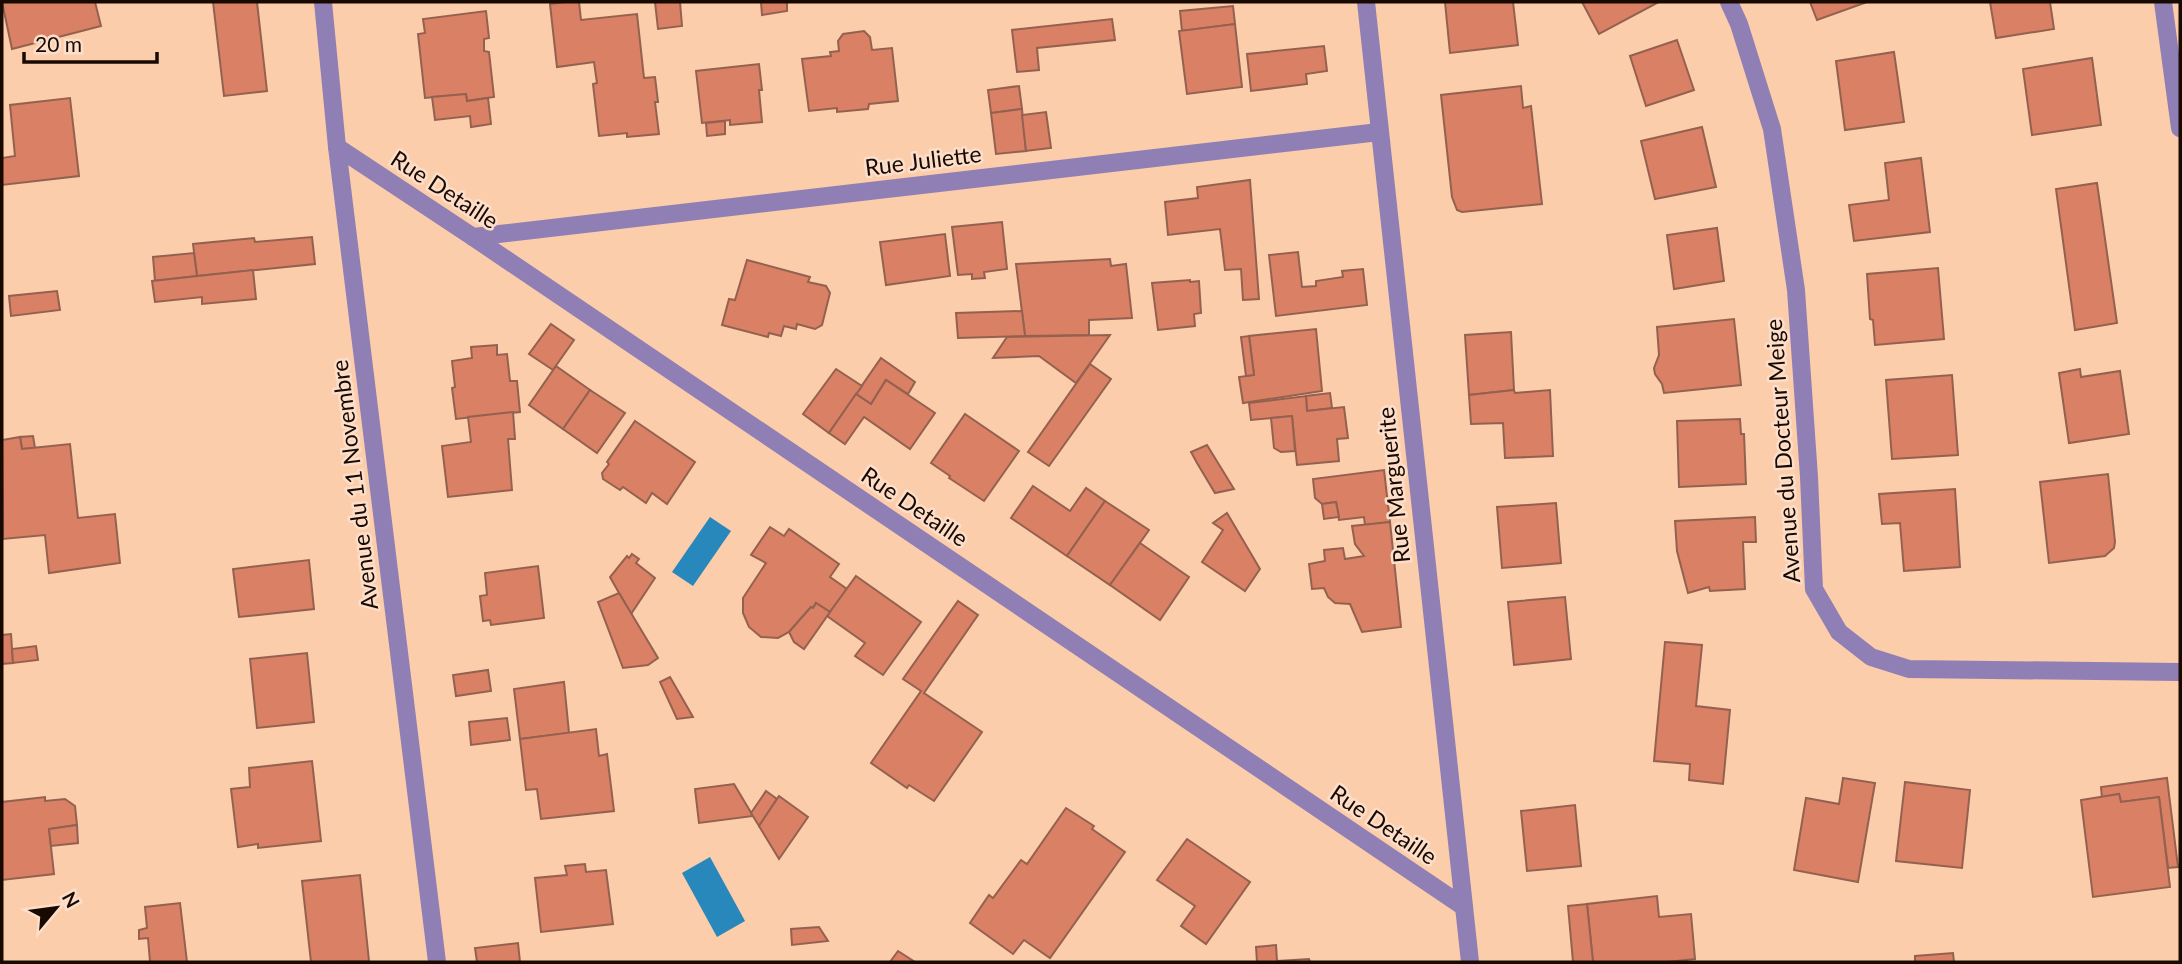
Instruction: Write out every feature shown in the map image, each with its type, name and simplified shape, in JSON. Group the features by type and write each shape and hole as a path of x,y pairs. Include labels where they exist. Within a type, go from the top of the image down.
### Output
{"street":[{"name":"Avenue du 11 Novembre","path":"323,2 337,148 437,962"},
{"name":"Rue Marguerite","path":"1366,2 1470,962"},
{"name":"Avenue du Docteur Meige","path":"1729,2 1772,129 1796,290 1814,589 1839,632 1871,657 1909,669 2180,673"},
{"path":"2163,2 2180,128"},
{"name":"Rue Juliette","path":"473,237 1380,132"},
{"name":"Rue Detaille","path":"337,148 473,237 1464,907"}],"water":[{"path":"710,517 731,531 693,586 672,572"},
{"path":"710,857 745,921 717,937 682,873"}],"building":[{"path":"2,2 95,2 101,26 12,49"},
{"path":"213,2 257,2 267,91 224,96"},
{"path":"579,2 581,20 637,14 644,78 655,77 659,134 599,136 593,84 597,83 594,62 557,67 550,4"},
{"path":"655,2 680,2 682,26 658,29"},
{"path":"761,2 787,2 787,11 762,15"},
{"path":"1445,2 1513,2 1518,45 1450,53"},
{"path":"1582,2 1656,2 1657,3 1599,34"},
{"path":"1810,2 1867,2 1817,20"},
{"path":"1990,2 2050,2 2054,29 1996,38"},
{"path":"1233,6 1235,24 1182,31 1180,11"},
{"path":"486,11 489,38 484,39 484,51 489,52 494,97 467,101 466,94 425,98 418,34 425,33 423,19"},
{"path":"1112,19 1115,40 1037,48 1039,70 1017,72 1012,30"},
{"path":"1235,24 1242,87 1187,94 1179,31"},
{"path":"864,31 870,37 872,50 892,48 898,101 869,104 868,109 809,111 802,59 831,56 830,52 839,51 838,41 843,34"},
{"path":"1677,40 1694,90 1646,106 1630,56"},
{"path":"1324,46 1327,71 1306,74 1307,84 1251,91 1247,54"},
{"path":"1894,52 1904,122 1845,130 1836,61"},
{"path":"2092,58 2101,125 2032,135 2023,69"},
{"path":"759,64 762,122 730,125 730,120 702,123 696,71"},
{"path":"1019,86 1022,109 991,113 988,90"},
{"path":"1521,86 1523,108 1531,106 1542,204 1462,212 1457,210 1452,197 1441,95"},
{"path":"466,94 467,101 488,98 491,124 471,127 470,116 435,120 432,97"},
{"path":"70,98 79,176 2,185 2,158 15,156 10,105"},
{"path":"1022,109 1026,151 996,154 991,113"},
{"path":"1046,112 1051,148 1026,151 1022,115"},
{"path":"725,121 725,134 707,136 706,123"},
{"path":"1702,127 1716,187 1655,199 1641,141"},
{"path":"1921,158 1930,232 1854,241 1849,205 1889,200 1885,163"},
{"path":"1250,180 1259,299 1243,300 1241,269 1225,270 1220,229 1168,235 1165,202 1198,198 1197,187"},
{"path":"2097,183 2117,323 2075,330 2056,189"},
{"path":"1002,222 1007,269 984,272 985,278 972,279 972,274 958,275 952,227"},
{"path":"1717,228 1724,281 1674,289 1667,235"},
{"path":"945,234 950,276 886,285 880,242"},
{"path":"312,237 315,264 197,276 193,244 254,238 255,242"},
{"path":"1298,252 1302,287 1316,286 1316,281 1343,277 1342,271 1363,269 1367,305 1276,316 1269,255"},
{"path":"194,253 197,276 155,281 153,257"},
{"path":"1110,259 1111,266 1126,264 1132,318 1089,320 1089,335 1025,336 1016,264"},
{"path":"747,260 810,277 808,282 826,286 830,293 822,325 815,329 797,324 796,329 784,326 781,336 769,333 768,337 722,325 729,299 735,300"},
{"path":"1938,268 1944,339 1875,345 1867,274"},
{"path":"253,270 256,299 202,304 202,297 155,302 152,281"},
{"path":"1199,281 1201,313 1194,314 1195,326 1158,330 1152,283"},
{"path":"57,291 60,310 11,316 9,296"},
{"path":"1022,311 1025,336 958,338 956,313"},
{"path":"1734,319 1741,385 1664,393 1654,368 1659,355 1657,327"},
{"path":"551,324 574,340 553,370 529,354"},
{"path":"1316,329 1322,391 1243,403 1239,377 1254,375 1249,336"},
{"path":"1511,332 1514,390 1469,395 1465,335"},
{"path":"1110,335 1076,383 1039,356 993,358 1007,337"},
{"path":"1249,336 1254,375 1246,376 1241,337"},
{"path":"497,345 497,355 507,354 510,381 517,381 520,412 456,419 452,361 472,358 471,347"},
{"path":"881,358 915,382 908,394 886,380 871,404 856,394"},
{"path":"1090,364 1111,379 1049,466 1028,452"},
{"path":"556,366 590,390 563,429 529,405"},
{"path":"836,369 862,386 829,433 803,414"},
{"path":"2080,369 2081,377 2120,371 2129,434 2069,443 2059,373"},
{"path":"1952,375 1958,455 1892,459 1886,380"},
{"path":"886,380 935,413 910,449 864,417 845,444 829,433 856,394 871,404"},
{"path":"590,390 625,413 597,453 563,429"},
{"path":"1514,390 1515,393 1550,390 1553,456 1505,458 1503,423 1471,424 1469,395"},
{"path":"1330,393 1332,408 1307,411 1306,396"},
{"path":"1306,396 1307,411 1344,407 1348,438 1337,439 1339,461 1297,465 1292,416 1251,420 1249,403"},
{"path":"513,412 515,439 508,439 512,490 448,497 442,446 471,442 468,417"},
{"path":"965,414 1019,451 984,501 931,463"},
{"path":"1292,416 1295,451 1281,452 1274,448 1271,418"},
{"path":"1740,419 1741,434 1744,434 1746,484 1679,487 1677,421"},
{"path":"635,421 695,462 667,504 652,493 646,503 623,487 620,490 603,479 602,473 609,464 607,462"},
{"path":"33,436 35,448 22,449 20,437"},
{"path":"20,437 22,449 70,444 78,518 115,514 120,563 49,573 45,535 3,539 2,440"},
{"path":"1207,445 1234,489 1215,493 1191,452"},
{"path":"1384,470 1390,522 1365,525 1364,517 1339,520 1336,502 1322,504 1315,498 1313,479"},
{"path":"2108,474 2114,548 2105,556 2049,563 2040,482"},
{"path":"1033,486 1070,511 1086,488 1105,501 1067,556 1011,518"},
{"path":"1955,489 1960,567 1904,571 1900,523 1882,524 1879,494"},
{"path":"1105,501 1149,530 1110,585 1067,556"},
{"path":"1336,502 1339,517 1324,519 1322,504"},
{"path":"1556,503 1561,563 1502,568 1497,507"},
{"path":"1227,513 1260,569 1245,591 1202,562 1223,530 1213,523"},
{"path":"1755,517 1756,542 1743,542 1745,589 1710,591 1709,587 1688,593 1677,551 1675,521"},
{"path":"1390,522 1401,627 1362,632 1350,604 1335,603 1324,588 1312,589 1309,564 1325,561 1324,550 1343,548 1345,559 1364,556 1355,544 1352,526"},
{"path":"770,527 784,536 789,529 839,564 830,577 847,589 830,612 816,603 789,632 778,638 761,637 749,627 743,613 743,598 766,563 751,555"},
{"path":"1140,543 1189,577 1160,620 1110,585"},
{"path":"632,554 639,559 636,563 655,578 631,614 610,577 627,556 629,558"},
{"path":"309,560 314,609 239,617 233,569"},
{"path":"538,566 544,618 491,625 490,620 483,621 480,596 487,595 485,573"},
{"path":"856,576 921,622 883,675 855,656 865,643 827,616"},
{"path":"619,593 658,658 648,665 623,668 598,602"},
{"path":"1565,597 1571,659 1514,665 1508,602"},
{"path":"958,601 978,615 924,693 982,732 934,801 909,785 907,788 871,763 921,691 903,679"},
{"path":"816,603 830,612 804,649 794,642 789,632"},
{"path":"11,634 13,663 2,664 2,635"},
{"path":"1665,642 1702,645 1696,706 1730,710 1723,784 1689,780 1690,764 1654,761"},
{"path":"36,646 38,660 13,663 12,649"},
{"path":"307,653 314,722 257,728 250,659"},
{"path":"488,670 491,691 456,696 453,675"},
{"path":"670,677 693,717 677,719 660,682"},
{"path":"564,682 569,733 520,739 514,689"},
{"path":"507,718 510,740 471,745 469,722"},
{"path":"596,729 599,756 607,754 614,811 541,819 537,789 526,790 520,739"},
{"path":"312,761 321,841 258,848 258,844 238,847 231,789 250,787 249,768"},
{"path":"1843,778 1875,783 1858,882 1794,870 1806,798 1839,804"},
{"path":"2167,778 2178,867 2168,868 2159,797 2121,802 2119,794 2102,798 2101,787"},
{"path":"1905,782 1970,790 1962,868 1896,861"},
{"path":"734,784 753,816 699,823 695,789"},
{"path":"766,791 777,799 759,826 751,813"},
{"path":"2119,794 2121,802 2159,797 2170,887 2093,897 2081,800"},
{"path":"779,796 808,817 779,859 759,826"},
{"path":"45,797 45,801 65,799 75,806 77,825 49,829 54,874 2,880 2,802"},
{"path":"1575,805 1581,866 1527,871 1521,811"},
{"path":"1066,808 1094,826 1092,829 1125,852 1050,958 1024,940 1013,954 970,923 989,895 993,898 1021,860 1027,864"},
{"path":"77,825 78,843 51,846 49,829"},
{"path":"1187,839 1250,882 1206,944 1181,926 1195,906 1157,880"},
{"path":"585,864 586,872 606,870 613,924 541,932 535,878 567,875 565,866"},
{"path":"360,875 369,961 311,962 302,881"},
{"path":"1657,896 1659,917 1691,914 1695,959 1667,962 1593,962 1587,904"},
{"path":"180,903 187,962 150,962 148,938 139,939 139,930 147,928 145,907"},
{"path":"1587,904 1593,962 1573,962 1568,906"},
{"path":"819,927 828,941 792,945 791,929"},
{"path":"518,943 520,962 477,962 475,948"},
{"path":"1276,945 1277,961 1309,959 1310,962 1257,962 1256,947"},
{"path":"898,951 915,962 890,962"},
{"path":"1953,953 1954,962 1915,962 1915,956"}]}
